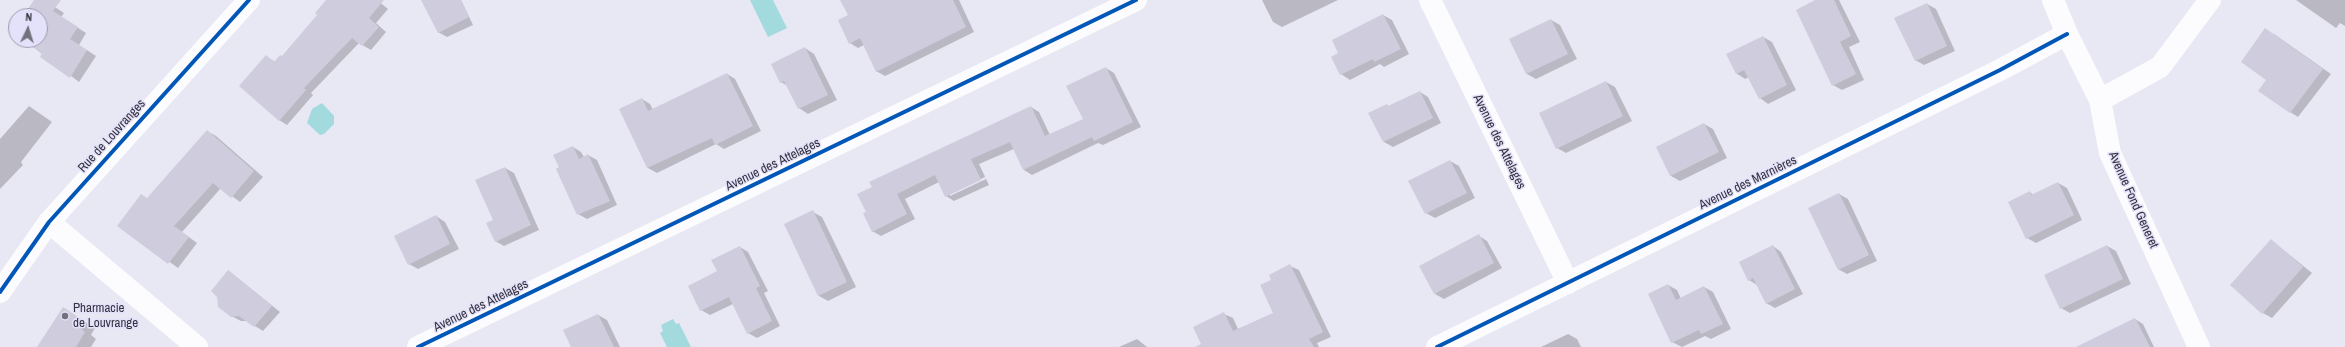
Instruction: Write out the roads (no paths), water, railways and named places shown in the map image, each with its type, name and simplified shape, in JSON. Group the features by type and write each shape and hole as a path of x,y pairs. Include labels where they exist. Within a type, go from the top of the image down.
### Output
{"street":[{"name":"Rue de Louvranges","path":"0,292 49,222 249,0"},
{"name":"Avenue des Attelages","path":"418,347 1136,0"},
{"name":"Avenue des Attelages","path":"1430,0 1568,283"},
{"path":"2054,0 2067,34 2100,100 2160,66 2210,0"},
{"name":"Avenue des Marnières","path":"1436,347 2000,70 2067,34"},
{"name":"Avenue Fond Generet","path":"2100,100 2110,153 2199,347"},
{"path":"49,222 197,347"}],"place":[{"name":"Pharmacie de Louvrange","path":"65,316"}]}
